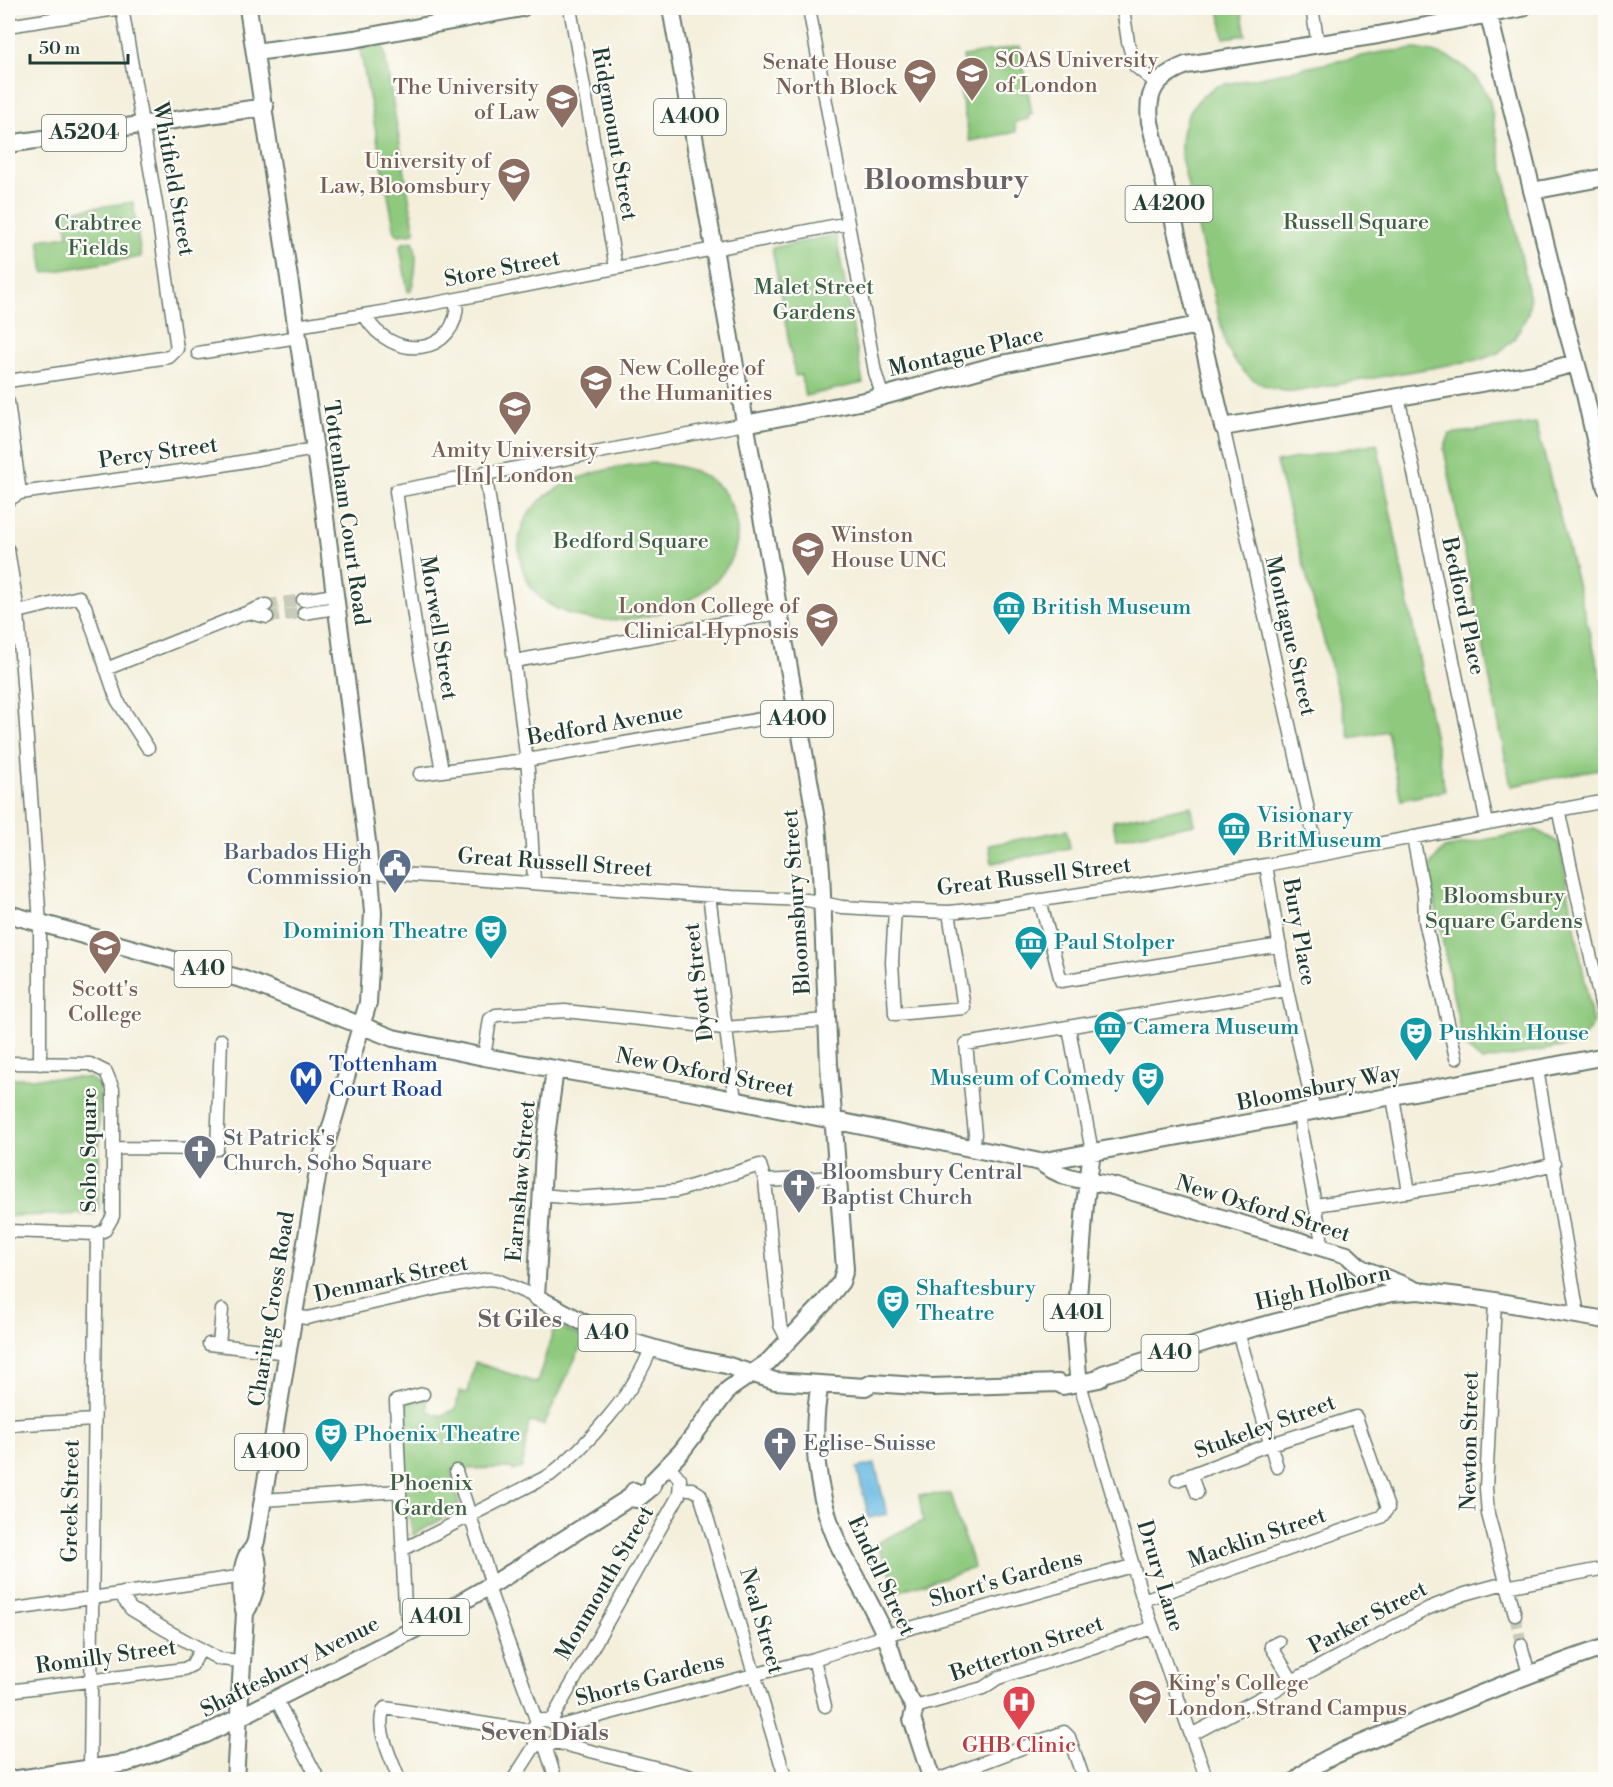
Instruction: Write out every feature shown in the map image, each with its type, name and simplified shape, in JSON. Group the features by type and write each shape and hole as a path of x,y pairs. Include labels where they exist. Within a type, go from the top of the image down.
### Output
{"main road":[{"name":"Tottenham Court Road","path":"248,8 265,107 315,449 371,872 371,988 362,1027"},
{"path":"255,51 354,39 498,10 522,8"},
{"name":"A400","path":"671,8 778,613"},
{"path":"1156,83 1169,72 1186,65 1318,44 1488,11 1522,8"},
{"path":"1488,11 1605,488"},
{"name":"A4200","path":"1156,83 1150,98 1150,122 1223,427"},
{"name":"A5204","path":"8,144 265,107"},
{"path":"1532,191 1605,177"},
{"name":"Montague Place","path":"745,424 869,400 997,365 1198,325"},
{"path":"1223,427 1534,374 1576,363"},
{"name":"Bloomsbury Street","path":"778,613 817,825 834,1119"},
{"name":"A40","path":"8,914 40,929 245,980 313,1005 362,1027"},
{"name":"New Oxford Street","path":"362,1027 393,1038 484,1057 735,1100 1040,1162 1054,1173 1075,1180 1088,1181 1347,1255 1360,1268 1419,1291"},
{"name":"Charing Cross Road","path":"235,1779 245,1613 241,1602 246,1559 254,1550 318,1171 362,1027"},
{"name":"Bloomsbury Way","path":"1040,1162 1605,1056"},
{"name":"Earnshaw Street","path":"536,1297 541,1196 555,1069"},
{"name":"Shaftesbury Avenue","path":"19,1779 127,1763 165,1751 238,1719 413,1630 490,1586 629,1498 646,1482 653,1481 669,1466 725,1393 735,1383 752,1374 788,1341 825,1302 844,1276 834,1119"},
{"name":"A401","path":"1078,1379 1075,1338 1092,1152"},
{"path":"1344,1304 1352,1299 1359,1288 1362,1276 1360,1268"},
{"name":"High Holborn","path":"1078,1379 1103,1374 1238,1332 1382,1294 1419,1291 1495,1301 1605,1320"},
{"name":"A40","path":"536,1297 590,1326 651,1348 726,1365 752,1374"},
{"path":"752,1374 777,1370 865,1387 872,1383 933,1387 1058,1383 1062,1379 1078,1379"},
{"name":"Endell Street","path":"820,1377 815,1427 819,1474 825,1506 836,1539 892,1633 905,1692 915,1707 912,1719 932,1779"},
{"name":"A400","path":"245,1613 252,1602 257,1578 258,1558 254,1550"},
{"path":"1297,1779 1348,1750 1528,1674 1605,1647"}],"street":[{"path":"8,26 122,8"},
{"name":"Whitfield Street","path":"8,381 172,356 177,349 178,342 122,8"},
{"name":"Ridgmount Street","path":"570,8 616,268"},
{"path":"809,8 875,372 882,395"},
{"path":"1123,8 1128,42 1136,66 1156,83"},
{"path":"1312,8 1318,44"},
{"name":"Store Street","path":"198,353 297,332 323,320 365,316 848,223"},
{"path":"365,316 372,328 384,340 407,348 420,347 437,341 452,327 457,313 457,299"},
{"name":"Bedford Place","path":"1398,396 1487,824"},
{"path":"8,402 20,493"},
{"path":"534,882 515,661 485,472 745,424"},
{"name":"Montague Street","path":"1223,427 1318,855"},
{"name":"Percy Street","path":"8,500 20,493 217,466 315,449"},
{"name":"Morwell Street","path":"442,770 418,644 396,491 485,472"},
{"path":"8,550 18,612 42,960 40,1064"},
{"path":"18,612 79,597 85,606 117,700 148,748"},
{"path":"303,606 335,601"},
{"path":"106,669 249,614 266,611"},
{"path":"515,661 778,613"},
{"name":"Bedford Avenue","path":"420,774 525,760 795,713"},
{"name":"Great Russell Street","path":"371,872 822,902 842,907 950,912 1266,865 1605,801"},
{"path":"1558,809 1605,1026"},
{"path":"1413,837 1424,894 1425,921 1456,1058"},
{"name":"Bury Place","path":"1266,865 1307,1112 1301,1131 1316,1205 1320,1248"},
{"name":"Dyott Street","path":"709,895 724,1028 735,1100"},
{"path":"1040,900 1061,981 1280,945"},
{"path":"895,910 892,962 895,1014 964,1008 950,912"},
{"path":"973,1149 975,1134 966,1044 1287,990"},
{"path":"484,1057 490,1018 496,1015 565,1011 724,1028 827,1020"},
{"path":"1069,1028 1092,1152"},
{"path":"113,1148 217,1149 221,1040"},
{"name":"Soho Square","path":"8,1063 90,1064 106,1072 113,1089 113,1216 105,1230 97,1234 8,1232"},
{"path":"1537,1069 1578,1315"},
{"path":"1393,1097 1409,1192"},
{"path":"1316,1205 1495,1179 1554,1164"},
{"path":"541,1196 575,1198 676,1191 760,1165 765,1181 780,1325 788,1341"},
{"path":"765,1181 838,1177"},
{"name":"Greek Street","path":"90,1770 97,1234"},
{"name":"Denmark Street","path":"293,1316 307,1318 443,1287 497,1280 536,1297"},
{"name":"Newton Street","path":"1495,1301 1486,1488 1488,1514 1515,1615"},
{"path":"222,1310 214,1345 288,1353"},
{"path":"1238,1332 1277,1467"},
{"path":"402,1550 550,1475 571,1459 633,1382 646,1362 651,1348"},
{"name":"Drury Lane","path":"1078,1379 1119,1510 1132,1566 1207,1779"},
{"path":"413,1630 405,1608 396,1401 423,1394"},
{"name":"Stukeley Street","path":"1177,1480 1269,1444 1356,1417 1388,1505 1385,1514"},
{"path":"8,1425 94,1420"},
{"name":"Monmouth Street","path":"554,1724 681,1489 678,1475 669,1466"},
{"path":"456,1471 534,1726 545,1744 556,1779"},
{"name":"Stukeley Street","path":"1191,1475 1197,1493"},
{"name":"Neal Street","path":"681,1489 692,1489 700,1494 786,1779"},
{"path":"263,1500 399,1491"},
{"name":"Macklin Street","path":"1143,1600 1385,1514"},
{"name":"Short's Gardens","path":"755,1674 814,1659 892,1633 1132,1566"},
{"name":"Parker Street","path":"1191,1735 1429,1608 1465,1594 1599,1569"},
{"path":"8,1610 244,1576"},
{"path":"123,1593 124,1600 130,1609 219,1659 242,1661"},
{"name":"Betterton Street","path":"915,1707 983,1688 998,1678 1152,1628"},
{"path":"1279,1642 1271,1646 1293,1682"},
{"path":"1521,1645 1528,1674"},
{"name":"Romilly Street","path":"8,1691 188,1668 201,1649"},
{"path":"814,1659 825,1706"},
{"name":"Shorts Gardens","path":"554,1724 755,1674"},
{"path":"276,1699 320,1779"},
{"path":"399,1779 381,1728 381,1716 385,1708 534,1726 554,1724 545,1744 513,1779"},
{"path":"937,1779 1060,1732 1067,1734 1084,1779"},
{"path":"545,1744 705,1779"}],"green space":[{"path":"1219,8 1241,8 1246,35 1224,38"},
{"path":"383,44 415,233 399,235 395,232 360,49"},
{"path":"1020,46 1032,114 1028,115 1029,119 1015,122 1016,132 970,141 959,86 968,85 963,56"},
{"name":"Russell Square","path":"1416,49 1440,54 1460,63 1476,78 1489,98 1530,299 1528,314 1515,338 1498,353 1482,359 1294,392 1282,391 1253,380 1238,366 1226,346 1181,157 1182,135 1188,116 1199,99 1217,86 1382,52"},
{"name":"Crabtree Fields","path":"133,202 141,257 44,273 39,240 68,236 64,212"},
{"name":"Malet Street Gardens","path":"836,235 863,383 805,396 801,375 795,376 772,248"},
{"path":"413,241 416,266 411,291 408,292 400,247 403,243"},
{"path":"1536,423 1605,693 1605,768 1511,786 1444,449 1450,434"},
{"path":"1377,443 1445,791 1401,800 1387,731 1350,738 1276,462"},
{"name":"Bedford Square","path":"654,463 677,466 698,473 708,478 724,493 730,503 737,541 723,573 694,597 656,614 614,620 574,616 542,598 522,567 519,541 526,519 540,501 560,487 583,477 608,469"},
{"path":"1191,806 1195,824 1116,839 1113,821"},
{"path":"1067,830 1070,848 992,863 989,845"},
{"name":"Bloomsbury Square Gardens","path":"1536,830 1556,841 1560,846 1593,1025 1578,1044 1482,1061 1463,1045 1428,868 1444,848"},
{"path":"8,1078 89,1078 99,1085 99,1208 94,1214 8,1216"},
{"name":"Phoenix Garden","path":"555,1325 585,1338 544,1425 529,1422 522,1468 513,1471 512,1468 453,1469 451,1471 460,1509 413,1535 407,1506 401,1403 426,1398 428,1411 441,1416 456,1409 459,1391 468,1393 475,1362 537,1383"},
{"path":"950,1494 974,1568 899,1591 876,1543 923,1521 919,1495"}],"water":[{"path":"875,1464 887,1514 869,1518 857,1468"}],"tunnel":[{"path":"266,605 303,600"},
{"path":"267,617 304,613"},
{"path":"1515,1615 1521,1645"}],"place":[{"name":"SOAS University of London","path":"972,102"},
{"name":"Senate House North Block","path":"920,104"},
{"name":"The University of Law","path":"562,129"},
{"name":"University of Law, Bloomsbury","path":"514,203"},
{"name":"New College of the Humanities","path":"596,410"},
{"name":"Amity University [In] London","path":"515,436"},
{"name":"Winston House UNC","path":"808,577"},
{"name":"British Museum","path":"1009,636"},
{"name":"London College of Clinical Hypnosis","path":"822,648"},
{"name":"Visionary BritMuseum","path":"1234,857"},
{"name":"Barbados High Commission","path":"395,894"},
{"name":"Dominion Theatre","path":"491,960"},
{"name":"Paul Stolper","path":"1031,971"},
{"name":"Scott's College","path":"105,975"},
{"name":"Camera Museum","path":"1110,1056"},
{"name":"Pushkin House","path":"1416,1062"},
{"name":"Tottenham Court Road","path":"306,1106"},
{"name":"Museum of Comedy","path":"1148,1107"},
{"name":"St Patrick's Church, Soho Square","path":"200,1180"},
{"name":"Bloomsbury Central Baptist Church","path":"799,1214"},
{"name":"Shaftesbury Theatre","path":"893,1330"},
{"name":"Phoenix Theatre","path":"331,1463"},
{"name":"Eglise-Suisse","path":"780,1472"},
{"name":"King's College London, Strand Campus","path":"1145,1725"},
{"name":"GHB Clinic","path":"1019,1731"}],"district":[{"name":"Bloomsbury","path":"946,180"},
{"name":"St Giles","path":"520,1320"},
{"name":"Seven Dials","path":"545,1733"}]}
